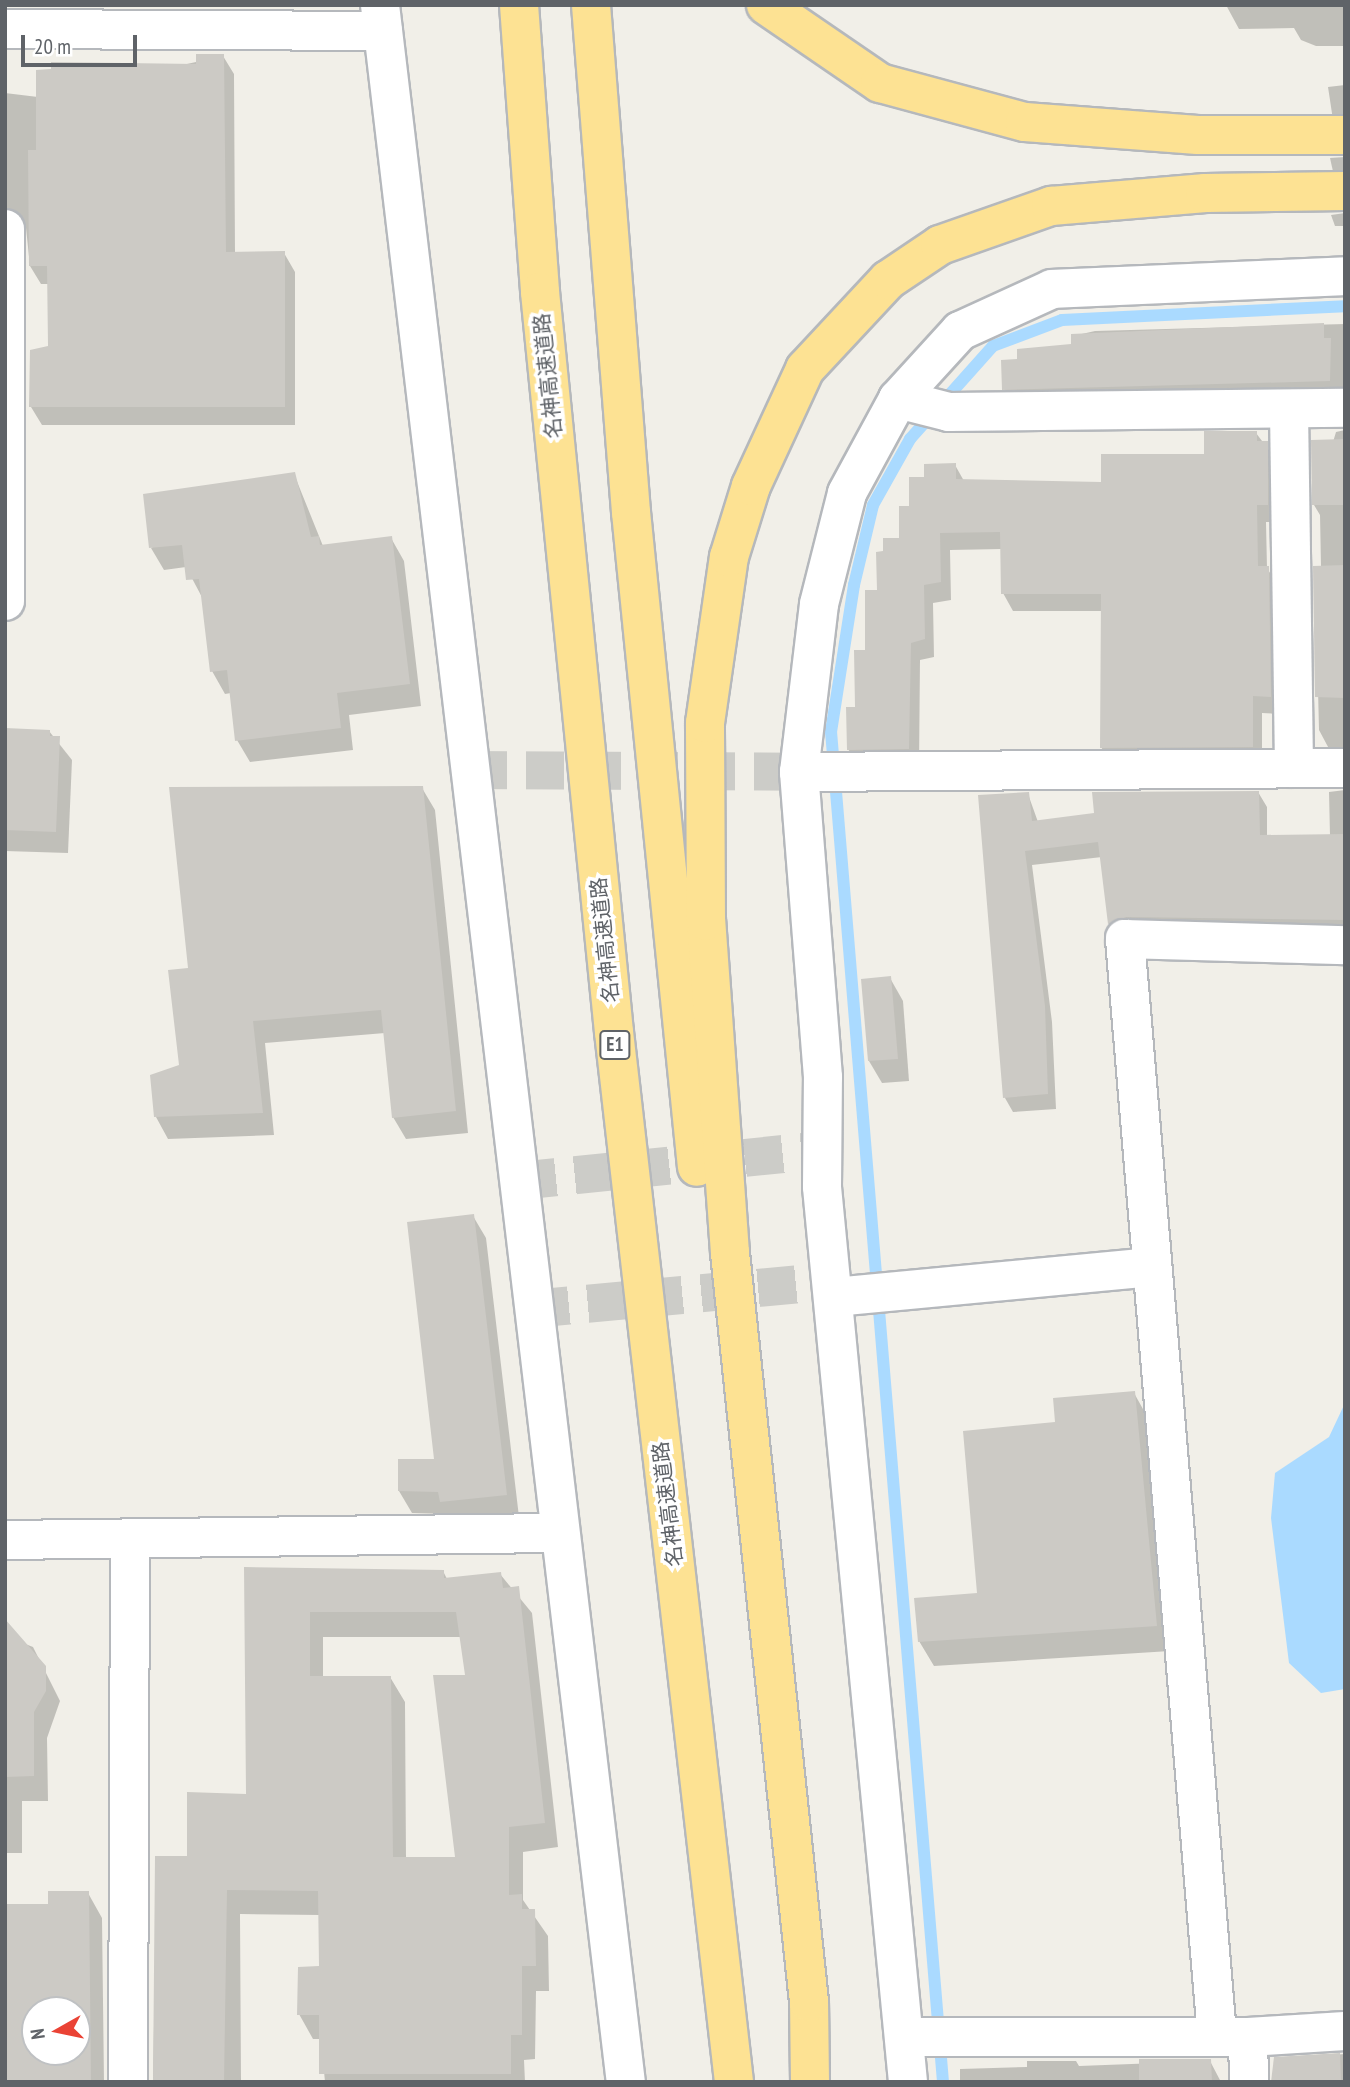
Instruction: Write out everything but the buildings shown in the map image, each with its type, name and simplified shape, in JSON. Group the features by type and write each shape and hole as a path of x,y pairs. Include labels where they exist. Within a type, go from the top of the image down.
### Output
{"highway":[{"path":"499,5 540,292"},
{"name":"名神高速道路","path":"519,5 540,292 614,1032 734,2082"},
{"path":"591,5 681,1017 799,2082"},
{"path":"766,5 880,83 989,114 1105,131 1345,135"},
{"path":"810,2082 809,2002 730,1253 706,921 705,723 729,557 760,464 805,369 888,280 940,245 1051,206 1205,193 1345,191"}],"street":[{"path":"5,29 382,18 558,1533 626,2082"},
{"path":"5,229 5,601"},
{"path":"908,2082 928,2036 863,1295 822,1187 822,772 819,604 847,492 922,405 960,331 1052,289 1345,276"},
{"path":"922,405 1345,408"},
{"path":"1289,409 1294,768"},
{"path":"822,772 1345,768"},
{"path":"1249,2082 1233,2036 1152,1267 1125,939 1345,945"},
{"path":"863,1295 1152,1267"},
{"path":"5,1540 558,1533"},
{"path":"128,2082 130,1538"},
{"path":"928,2036 1233,2036 1345,2031"}],"water":[{"path":"1345,1403 1345,1689 1321,1693 1289,1663 1271,1518 1275,1473 1329,1437"}],"waterway":[{"path":"943,2082 831,732 854,585 873,505 910,439 993,346 1062,320 1345,306"}],"tunnel":[{"path":"469,770 799,772"},
{"path":"518,1181 825,1150"},
{"path":"531,1309 833,1281"}]}
